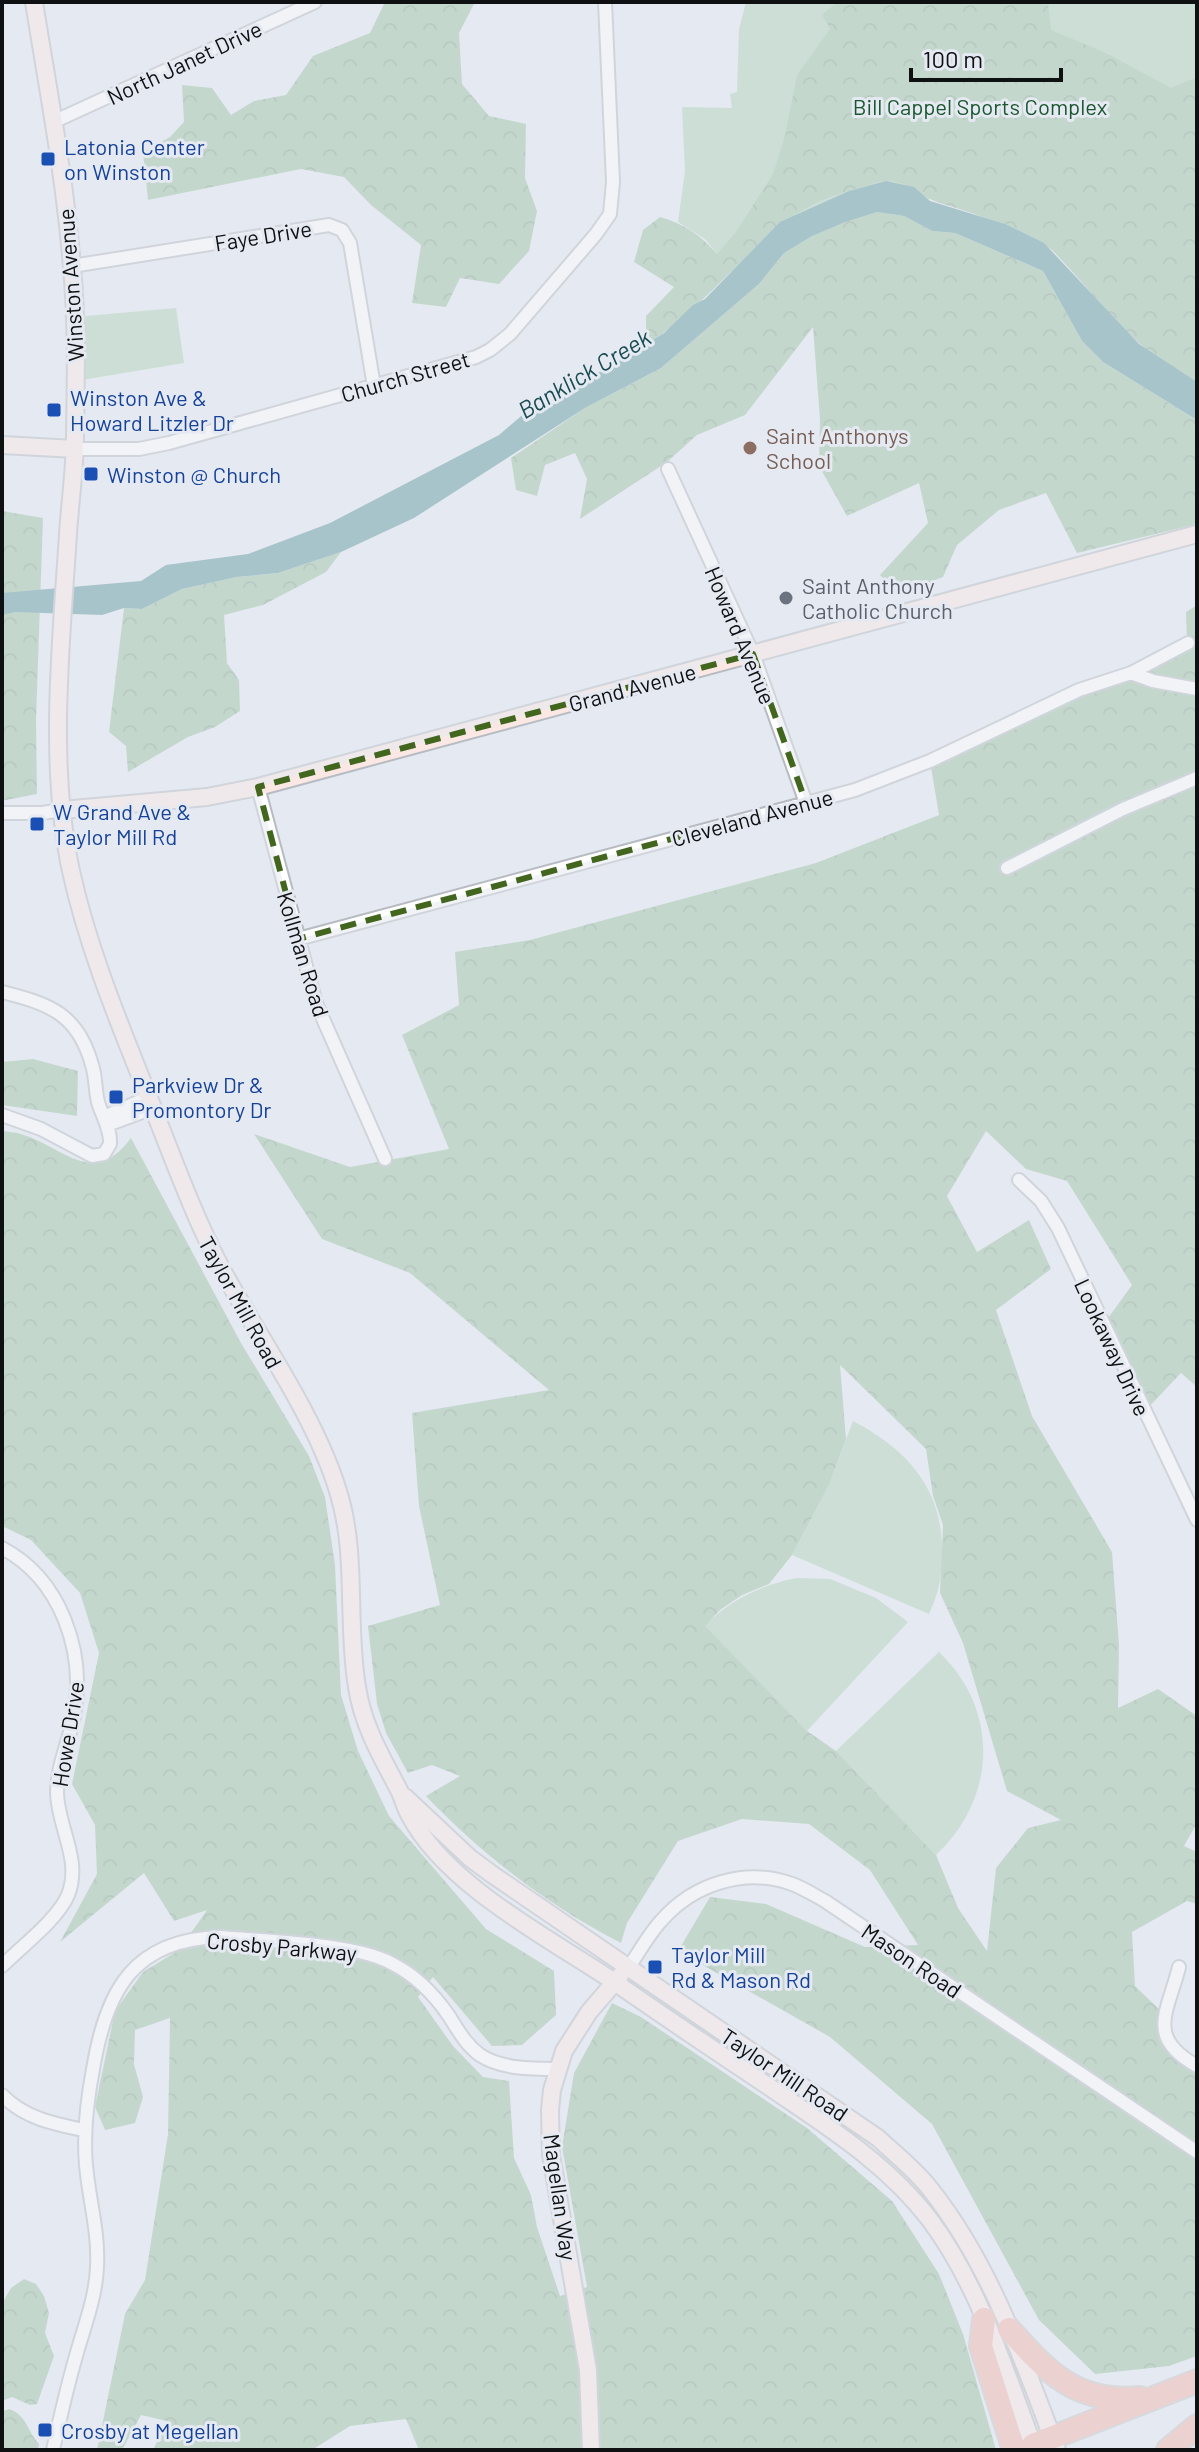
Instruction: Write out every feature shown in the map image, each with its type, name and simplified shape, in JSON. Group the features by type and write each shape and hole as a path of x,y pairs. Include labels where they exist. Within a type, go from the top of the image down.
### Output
{"highway":[{"path":"984,2319 981,2346 1038,2447 1197,2381"},
{"path":"1009,2329 1047,2370 1071,2387 1110,2399 1153,2397"},
{"path":"1168,2450 1197,2426"}],"main road":[{"name":"Winston Avenue","path":"34,2 72,266 77,346 75,449 58,745 62,810"},
{"path":"2,445 75,449"},
{"name":"Grand Avenue","path":"62,810 207,797 258,787 1197,534"},
{"name":"Taylor Mill Road","path":"62,810 79,902 151,1102 203,1234 314,1433 338,1490 348,1540 354,1660 359,1697 373,1743 401,1793 410,1818 432,1847 470,1884 832,2130 883,2169 934,2225 984,2319"},
{"name":"Taylor Mill Road","path":"401,1793 470,1858 878,2138 917,2174 974,2252 1009,2329 1038,2447"},
{"name":"Magellan Way","path":"591,2450 588,2370 551,2155 550,2110 557,2069 564,2051 589,2012 629,1967"}],"street":[{"name":"North Janet Drive","path":"53,122 315,2"},
{"name":"Church Street","path":"75,449 139,449 169,443 476,357 500,344 610,214 613,182 605,2"},
{"name":"Faye Drive","path":"72,266 329,225 342,230 350,243 374,386"},
{"name":"Howard Avenue","path":"668,469 753,654 806,803"},
{"name":"Cleveland Avenue","path":"298,939 855,790 906,772 1079,690 1131,673 1188,643"},
{"path":"1131,673 1153,681 1197,689"},
{"path":"1007,868 1123,809 1197,778"},
{"name":"Kollman Road","path":"258,787 316,1003 385,1159"},
{"path":"2,813 62,810"},
{"path":"2,992 34,1000 55,1010 75,1026 93,1068 98,1101 111,1138 104,1154 92,1156 41,1129 2,1115"},
{"path":"106,1121 151,1102"},
{"name":"Lookaway Drive","path":"1019,1180 1041,1201 1058,1228 1197,1520"},
{"name":"Howe Drive","path":"2,1548 27,1564 58,1604 73,1644 77,1685 73,1720 57,1790 72,1863 71,1886 61,1907 2,1966"},
{"name":"Mason Road","path":"629,1967 660,1922 681,1901 702,1888 749,1877 763,1877 794,1885 825,1901 1197,2152"},
{"name":"Crosby Parkway","path":"53,2450 70,2375 91,2304 97,2269 97,2239 84,2130 99,2032 111,1998 141,1962 165,1948 200,1937 357,1951 392,1963 430,1992 464,2039 481,2055 513,2066 557,2069"},
{"path":"1179,1967 1164,2014 1164,2031 1171,2048 1197,2066"},
{"path":"2,2095 11,2104 39,2119 84,2130"}],"highlighted area":[{"path":"753,654 806,803 298,939 258,787"}],"green space":[{"path":"385,2 475,2 459,33 462,84 489,116 526,124 525,178 537,211 529,251 499,284 460,278 446,307 412,303 421,245 371,205 344,177 301,169 148,200 143,152 170,137 184,122 182,85 212,88 231,115 254,101 286,95 313,56 370,33"},
{"name":"Bill Cappel Sports Complex","path":"746,2 1197,2 1197,102 731,271 705,239 678,222 685,171 682,107 732,108 730,94 737,92 739,29"},
{"name":"Bill Cappel Sports Complex","path":"837,2 1048,2 1051,30 1106,53 1171,88 1197,77 1197,382 1175,371 1137,341 1045,245 1002,224 936,202 903,184 888,181 835,195 797,214 758,246 686,315 646,345 646,316 674,287 634,262 643,230 660,217 692,231 717,254 736,232 773,174 785,136 797,75 830,29 822,15"},
{"path":"877,212 904,216 932,231 955,233 1043,271 1082,341 1103,362 1197,420 1197,524 1077,553 1046,493 999,510 957,545 943,577 897,595 880,575 928,523 919,483 847,516 819,466 820,420 813,327 745,415 697,435 667,462 580,519 587,479 575,453 545,465 537,496 516,490 511,458 585,408 661,368 759,284 784,253 845,221"},
{"path":"176,308 184,363 76,381 75,317"},
{"path":"2,511 43,518 36,720 37,794 6,800 2,800"},
{"path":"341,552 326,572 263,605 224,615 227,663 239,680 240,711 128,772 126,746 109,732 124,608 142,609 182,589 237,577 278,573"},
{"path":"1197,605 1197,1387 1181,1373 1144,1412 1103,1325 1132,1285 1067,1181 1026,1169 986,1131 947,1196 977,1252 1029,1220 1051,1269 996,1310 1032,1416 1112,1552 1119,1645 1118,1708 1158,1689 1197,1716 1197,1823 1184,1846 1197,1852 1197,1904 1187,1901 1132,1932 1135,1986 1164,2014 1164,2031 1197,2066 1197,2356 1169,2366 1095,2374 1039,2320 932,2124 830,2037 678,1951 710,1897 766,1904 865,1947 918,1945 870,1870 809,1824 742,1819 678,1841 627,1923 621,1943 568,1913 518,1878 470,1839 426,1796 460,1776 432,1765 408,1773 386,1733 377,1704 368,1626 440,1605 419,1506 412,1413 549,1390 410,1273 322,1239 254,1134 350,1167 449,1149 402,1035 459,1005 455,952 530,940 816,863 939,815 930,761 1187,643 1186,612","holes":["840,1365 926,1449 933,1496 943,1525 940,1593 963,1643 1007,1791 1061,1820 1028,1828 996,1868 987,1951 958,1908 936,1855 836,1751 807,1731 705,1626 720,1610 742,1595 769,1584 792,1555 829,1485 846,1439"]},
{"path":"33,1059 78,1071 77,1116 2,1105 2,1062"},
{"path":"2,1131 21,1134 91,1163 104,1161 117,1153 131,1138 241,1343 309,1456 325,1497 335,1565 341,1695 358,1751 389,1816 486,1929 554,1971 556,2015 522,2045 492,2046 433,1977 418,1997 453,2046 483,2077 509,2081 514,2158 531,2195 537,2227 560,2296 587,2287 562,2147 574,2073 612,2003 641,2017 807,2128 892,2201 939,2274 963,2334 996,2450 419,2450 406,2419 350,2426 312,2450 153,2450 167,2421 141,2415 122,2450 97,2450 125,2314 145,2280 168,2134 170,2018 135,2030 134,2064 143,2097 135,2123 105,2130 95,2107 115,2011 143,1972 179,1950 207,1910 174,1921 144,1873 60,1942 97,1874 95,1825 72,1784 99,1653 80,1593 31,1540 2,1526"},
{"path":"853,1421 873,1432 906,1459 929,1491 941,1530 942,1553 938,1592 929,1614 792,1555 829,1485"},
{"path":"796,1578 830,1579 876,1598 908,1622 807,1731 704,1626 747,1595"},
{"path":"939,1652 959,1675 973,1700 981,1727 983,1754 980,1781 971,1807 956,1832 936,1855 836,1751"},
{"path":"24,2279 36,2284 44,2296 49,2313 45,2333 54,2356 37,2404 30,2405 12,2397 2,2401 2,2304 11,2288"},
{"path":"9,2409 23,2419 39,2444 38,2450 2,2450 2,2417 4,2411"}],"water":[{"path":"886,181 914,187 930,201 1005,224 1044,243 1139,344 1197,382 1197,420 1103,362 1082,341 1043,271 955,233 932,231 904,216 877,212 812,236 784,253 759,284 661,368 585,408 414,518 341,552 278,573 237,577 182,589 142,609 124,608 102,615 15,612 2,615 2,593 141,581 166,565 248,554 330,523 499,435 533,406 611,366 664,333 693,305 705,299 780,222 849,191"}],"place":[{"name":"Latonia Center on Winston","path":"48,159"},
{"name":"Winston Ave & Howard Litzler Dr","path":"54,410"},
{"name":"Saint Anthonys School","path":"750,448"},
{"name":"Winston @ Church","path":"91,474"},
{"name":"Saint Anthony Catholic Church","path":"786,598"},
{"name":"W Grand Ave & Taylor Mill Rd","path":"37,824"},
{"name":"Parkview Dr & Promontory Dr","path":"116,1097"},
{"name":"Taylor Mill Rd & Mason Rd","path":"655,1967"},
{"name":"Crosby at Megellan","path":"45,2430"}],"water label":[{"name":"Banklick Creek","path":"584,373"}]}
